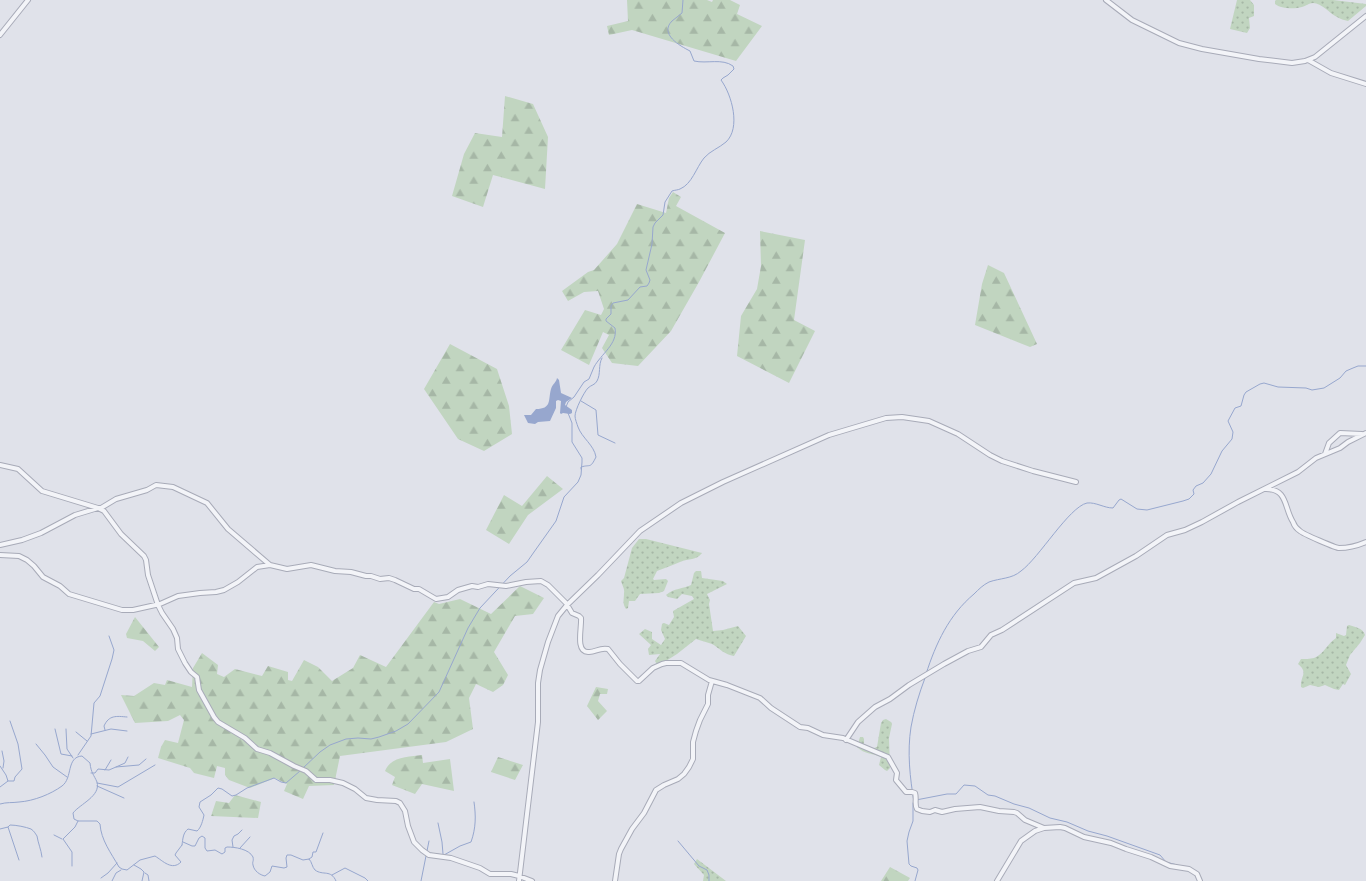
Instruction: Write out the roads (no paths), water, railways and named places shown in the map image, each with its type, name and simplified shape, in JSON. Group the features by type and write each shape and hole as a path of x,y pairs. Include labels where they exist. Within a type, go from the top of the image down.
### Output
{"street":[{"path":"0,35 28,0"},
{"path":"1106,0 1132,20 1179,43 1202,49 1292,63 1315,57 1366,16"},
{"path":"1308,60 1331,72 1366,84"},
{"path":"519,881 538,722 538,683 548,642 558,616 567,605 640,531 681,503 723,482 829,435 886,418 902,417 929,421 958,434 1002,461 1076,482"},
{"path":"1325,454 1329,443 1340,433 1365,434"},
{"path":"846,740 858,722 875,707 944,664 981,646 991,635 1002,630 1074,583 1096,578 1136,556 1168,535 1202,522 1276,482 1286,479 1316,458 1340,448 1365,434"},
{"path":"0,465 18,468 42,491 48,494 104,511 121,534 144,556 158,605 173,629 178,649 197,677 199,690 204,700 218,722 245,738 257,749 270,753 306,771 316,780 336,782 355,789 366,798 400,803 404,806 414,842 426,854 452,858 480,868 490,874 511,874 532,881"},
{"path":"0,546 41,533 89,509 101,508 116,499 147,490 156,485 173,488 207,502 228,529 270,565"},
{"path":"1266,489 1279,492 1287,505 1293,523 1305,534 1331,546 1341,548 1366,542"},
{"path":"0,555 19,556 34,566 43,577 60,586 69,594 122,610 133,610 158,605 178,596 224,590 257,567 270,565 287,569 312,564 335,571 351,572 380,579 389,578 414,589 419,589 436,599 448,597 458,590 472,586 478,587 488,584 506,586 526,582 541,582 548,585 572,613 581,618 581,648 588,652 600,648 608,648 620,664 637,681 653,668 666,663 681,663 712,680 756,696 800,727 808,728 823,735 843,738 888,757 896,773 896,780 906,792 915,793 917,809 942,812 980,806 1017,813 1025,820 1044,828"},
{"path":"615,881 621,848 644,813 656,790 684,774 693,759 693,742 700,720 708,704 712,680"},
{"path":"997,881 1021,841 1034,831 1060,827 1084,837 1111,843 1151,857 1170,866 1189,869 1197,874 1200,881"}],"water":[{"path":"557,378 561,393 572,398 565,405 572,410 572,413 561,414 561,401 558,400 556,401 556,408 550,421 535,424 528,423 524,415 531,415 536,409 547,406 551,389"}],"waterway":[{"path":"566,407 584,382 589,379 597,362 612,344 615,328 606,319 611,314 613,303 628,300 640,287 647,286 649,283 650,280 646,270 652,244 653,227 663,215 665,202 672,191 680,189 688,183 704,158 731,136 734,120 733,111 729,94 721,80 734,69 733,66 724,62 694,61 690,51 672,39 669,35 669,26 682,13 683,0"},
{"path":"581,469 581,467 591,465 596,457 593,449 580,431 575,413 586,390 597,381 602,358"},
{"path":"926,674 944,630 965,602 987,583 1010,577 1021,571 1072,513 1080,507 1090,503 1113,508 1121,499 1137,509 1147,510 1189,499 1194,494 1193,490 1196,486 1203,483 1211,474 1222,451 1232,439 1233,432 1228,421 1235,408 1241,406 1246,392 1264,383 1278,387 1312,390 1324,388 1340,378 1346,371 1358,366 1366,366"},
{"path":"581,401 596,410 598,435 615,443"},
{"path":"303,768 330,745 346,739 371,739 396,731 408,724 439,692 468,628 480,608 510,576 527,562 556,521 564,497 578,482 581,475 582,458 572,442 572,423 568,413"},
{"path":"78,755 91,736 94,703 100,696 112,659 114,650 109,636"},
{"path":"914,802 909,746 915,708 925,678"},
{"path":"105,730 104,726 111,718 127,717"},
{"path":"8,781 14,781 22,769 18,744 10,721"},
{"path":"55,729 61,754 72,756"},
{"path":"66,729 67,749 73,758"},
{"path":"91,734 111,729 127,731"},
{"path":"76,732 87,741"},
{"path":"36,744 53,767 67,777"},
{"path":"2,751 3,768"},
{"path":"0,804 42,797 58,789 68,778 74,760 82,756 90,763 97,787 93,796 73,813 74,819 78,821 97,821 100,824 104,841 119,867 127,870 140,860 155,856 168,864 178,865 181,862 175,855 182,845"},
{"path":"116,767 125,763 128,757"},
{"path":"91,773 95,773 98,769 109,770 116,767 139,765 146,759"},
{"path":"105,770 111,760"},
{"path":"97,783 118,787 155,765"},
{"path":"0,766 8,781 0,787"},
{"path":"182,845 186,831 188,829 197,831 202,824 204,815 199,807 200,802 218,788 232,796 274,778 286,783 300,771"},
{"path":"916,800 956,794 964,785 975,786 988,795 1160,855 1166,862 1177,865"},
{"path":"97,786 124,798"},
{"path":"429,853 444,855 471,842 475,822 474,802"},
{"path":"913,803 913,821 907,841 909,864 918,870 915,881"},
{"path":"72,866 72,852 63,839 75,827 78,821"},
{"path":"438,823 443,854"},
{"path":"8,827 10,825 31,829 37,836 42,857"},
{"path":"0,829 8,827 19,860"},
{"path":"233,847 232,840 234,836 242,830"},
{"path":"309,859 312,857 313,852 316,852 323,833"},
{"path":"54,835 62,839"},
{"path":"183,842 195,846 202,836 205,838 205,848 207,851 215,850 222,854 227,847 245,850 253,857 253,865 256,871 265,876 270,872 272,866 287,867 287,855 303,860 309,859 315,870 332,875 336,881"},
{"path":"240,848 250,837"},
{"path":"421,881 429,841"},
{"path":"678,841 699,866 707,870 709,881"},
{"path":"101,878 117,863"},
{"path":"134,865 144,872 142,881"},
{"path":"332,875 345,868 368,881"},
{"path":"112,881 116,873 121,870"},
{"path":"145,873 148,875 149,881"}]}
